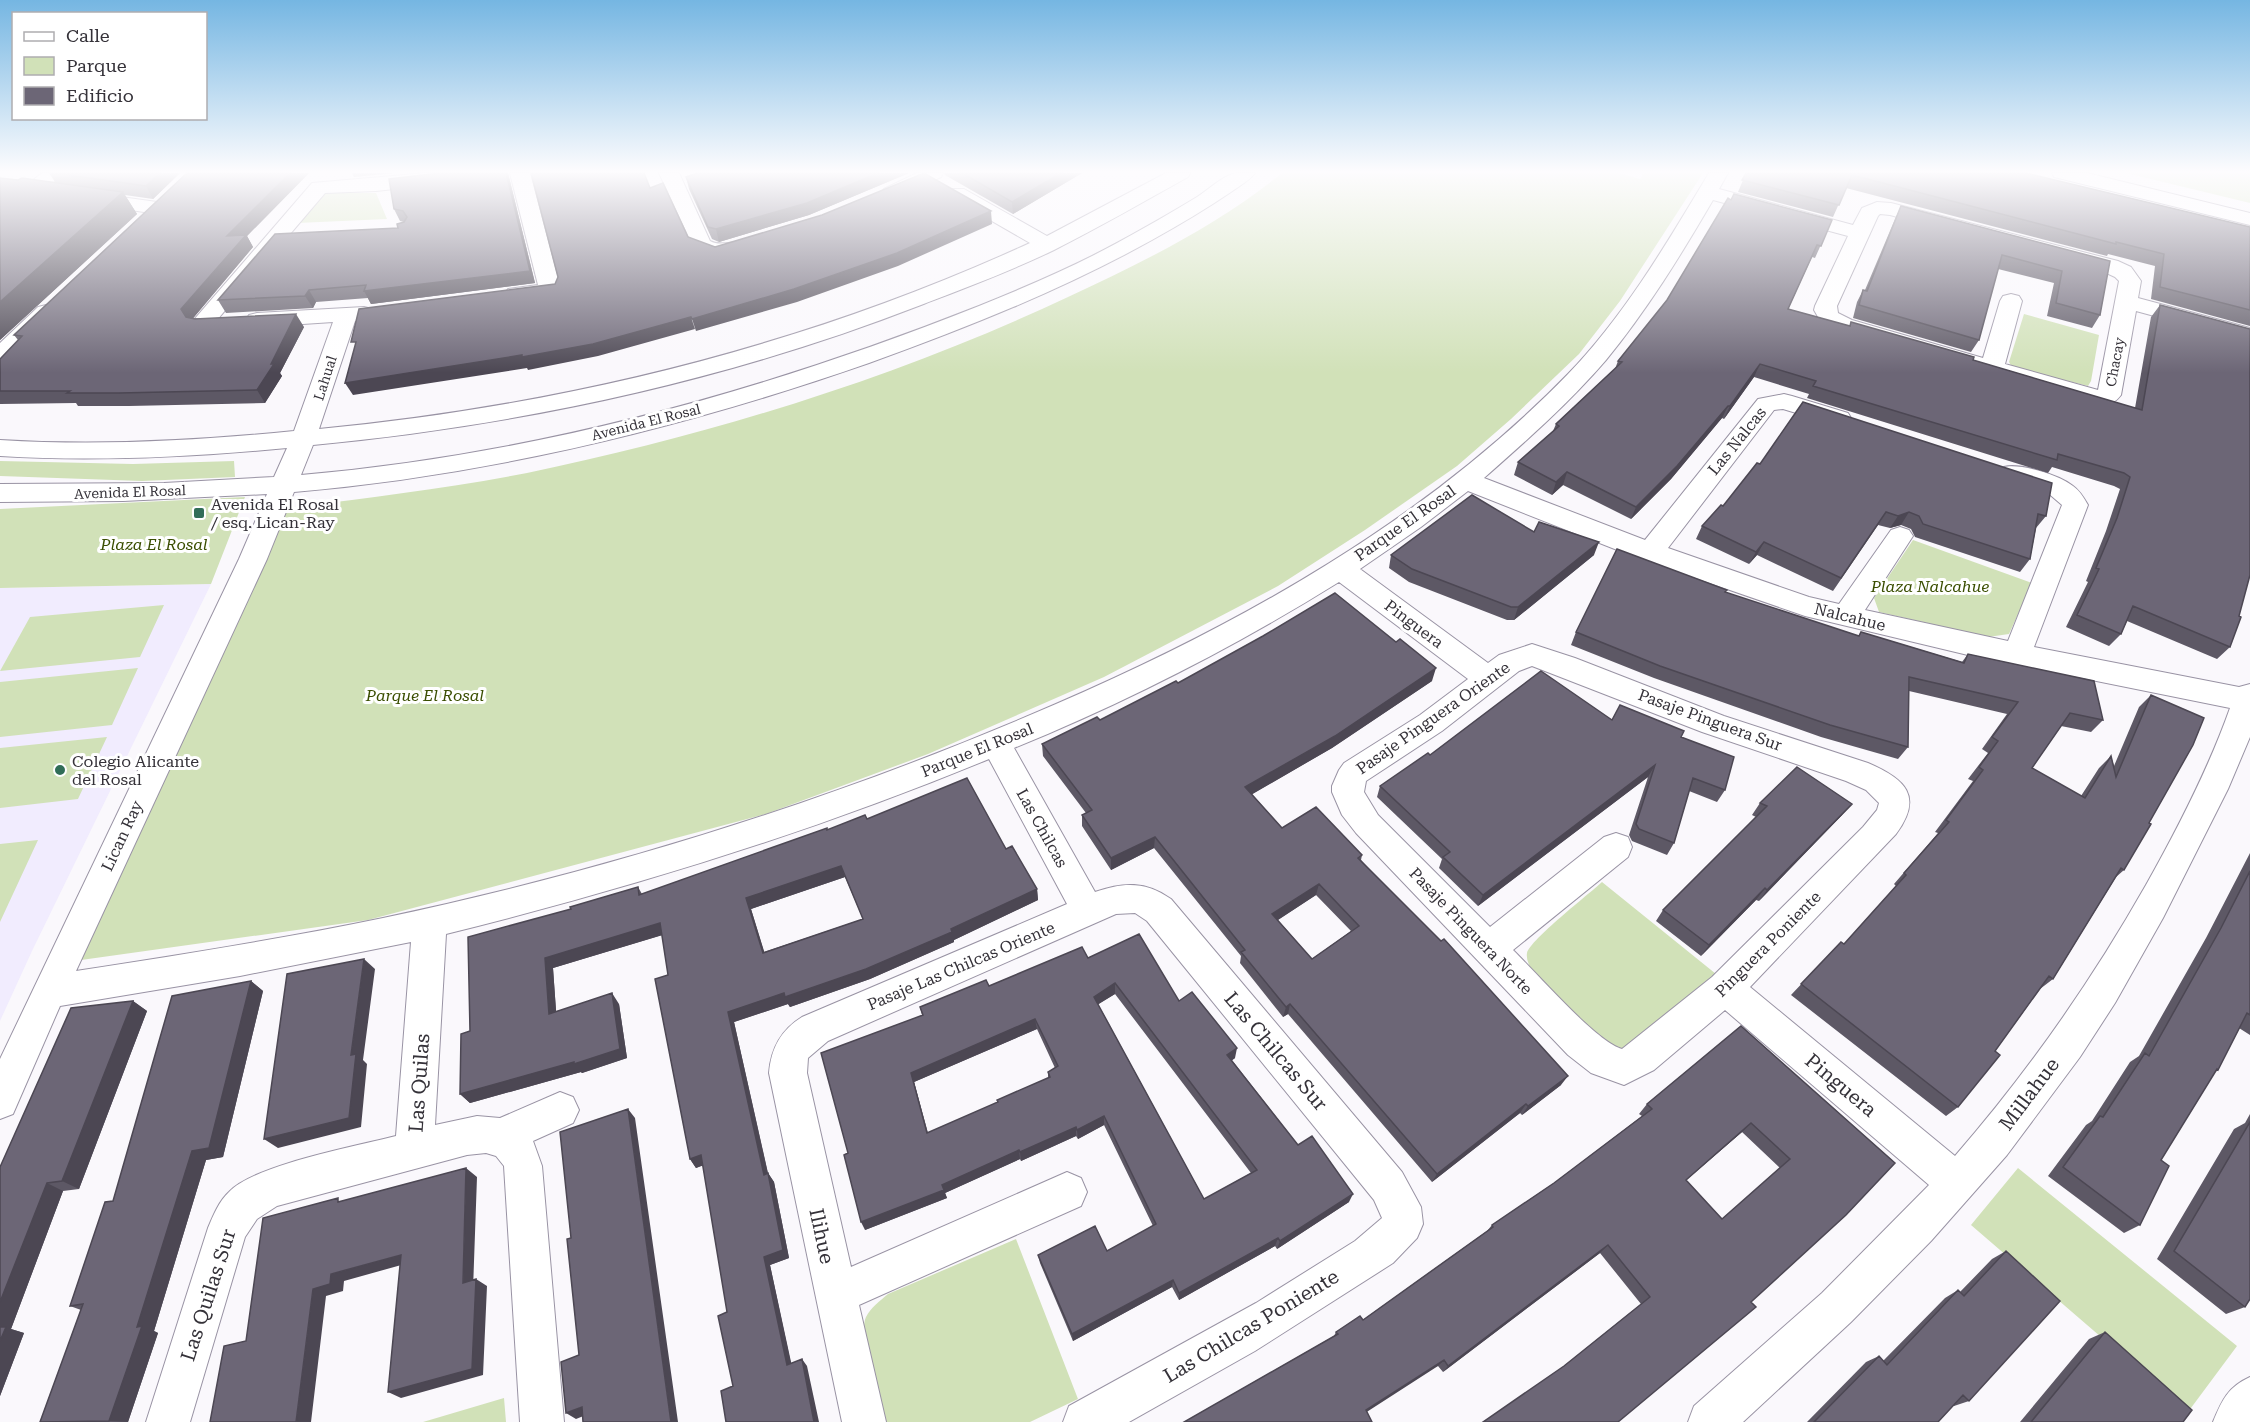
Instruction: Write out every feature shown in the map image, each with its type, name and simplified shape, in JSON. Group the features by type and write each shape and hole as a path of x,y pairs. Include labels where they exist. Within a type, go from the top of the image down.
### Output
{"street":[{"path":"273,239 203,322 346,316 380,312"},
{"path":"494,297 550,290 537,239"},
{"path":"699,239 701,244 712,250 728,250 757,241"},
{"path":"1039,239 1048,245"},
{"path":"0,448 57,451 164,449 302,440 418,428 497,415 606,393 713,367 839,327 920,298 989,271 1059,239"},
{"name":"Avenida El Rosal","path":"0,493 143,492 328,481 467,461 602,433 761,392 952,325 1080,270 1137,239"},
{"name":"Parque El Rosal","path":"49,991 243,960 430,923 546,893 731,839 877,790 996,744 1200,650 1340,568 1396,532 1464,480 1532,422 1607,345 1649,288 1679,239"},
{"name":"Chacay","path":"1856,239 1826,306 1825,310 1829,317 1844,325 1992,368 2093,397 2107,397 2110,392 2130,280 2127,274 2117,269 2005,239"},
{"path":"0,355 61,298"},
{"path":"920,298 928,314 952,325"},
{"path":"1992,368 2011,301"},
{"path":"2126,302 2250,335"},
{"name":"Lahual","path":"302,440 346,316"},
{"name":"Las Nalcas","path":"1650,552 1766,404 1784,401 1857,424"},
{"name":"Lican Ray","path":"0,1101 49,991 253,559 302,440"},
{"path":"1994,467 2059,488 2070,496 2075,505 2017,654"},
{"name":"Nalcahue","path":"1464,480 1650,552 1784,598 1845,616 2017,654 2249,699"},
{"path":"1845,616 1900,536"},
{"name":"Pinguera","path":"1340,568 1489,679"},
{"name":"Pasaje Pinguera Oriente","path":"1347,784 1355,772 1431,723 1509,663 1524,657"},
{"name":"Pasaje Pinguera Sur","path":"1524,657 1548,659 1713,724 1857,772 1877,781 1891,794"},
{"name":"Millahue","path":"1710,1422 1833,1310 1956,1183 2030,1096 2123,955 2195,826 2249,699"},
{"name":"Las Chilcas","path":"996,744 1088,911"},
{"name":"Pasaje Pinguera Norte","path":"1347,784 1349,798 1362,818 1592,1053 1613,1065"},
{"name":"Pinguera Poniente","path":"1613,1065 1624,1067 1631,1065 1725,988 1874,837 1896,807 1895,799 1891,794"},
{"path":"1488,949 1616,847"},
{"name":"Pasaje Las Chilcas Oriente","path":"792,1050 795,1043 815,1029 1115,900 1137,898"},
{"name":"Las Chilcas Sur","path":"1137,898 1144,899 1159,910 1388,1186 1396,1197 1403,1215"},
{"name":"Las Quilas","path":"430,923 414,1150 482,1133 504,1138"},
{"name":"Pinguera","path":"1725,988 1956,1183"},
{"name":"Ilihue","path":"792,1050 788,1073 864,1422"},
{"path":"542,1422 523,1166 516,1149 504,1138 520,1127 560,1110"},
{"name":"Las Quilas Sur","path":"168,1422 228,1228 243,1205 268,1189 414,1150"},
{"path":"835,1295 1067,1192"},
{"name":"Las Chilcas Poniente","path":"1085,1422 1212,1351 1319,1287 1387,1242 1402,1224 1403,1215"}],"shaded area":[{"name":"Colegio Alicante del Rosal","path":"211,584 32,951 0,1021 0,588"}],"green space":[{"name":"Parque El Rosal","path":"1183,239 1660,239 1620,301 1579,354 1511,419 1457,466 1365,530 1278,586 1104,677 928,754 766,814 368,920 74,961 285,514 297,507 412,492 527,473 597,458 735,422 803,401 937,353 1068,297"},
{"path":"2024,314 2099,335 2091,381 2088,386 2012,367 2009,362"},
{"path":"0,461 133,464 234,461 235,477 142,481 0,476"},
{"name":"Plaza El Rosal","path":"245,497 211,584 0,588 0,509"},
{"name":"Plaza Nalcahue","path":"1913,540 2032,583 2009,634 1988,637 1879,612 1874,598"},
{"path":"164,605 140,657 0,671 30,617"},
{"path":"138,668 112,725 0,737 0,682"},
{"path":"107,737 78,799 0,808 0,748"},
{"path":"38,840 0,922 0,844"},
{"path":"1602,882 1716,974 1622,1050 1607,1047 1532,971 1527,957 1531,946 1538,938"},
{"path":"2018,1168 2237,1346 2188,1412 1971,1225"},
{"path":"1016,1239 1078,1399 1030,1422 884,1422 866,1353 864,1326 868,1313 888,1294"},
{"path":"504,1398 506,1422 423,1422"}],"building":[{"path":"0,239 70,239 0,302"},
{"path":"116,239 242,239 181,309 186,317 195,319 296,314 271,364 274,364 257,390 119,393 0,391 0,359 22,336 14,335"},
{"path":"270,239 522,239 530,271 364,291 366,285 309,290 305,296 218,300"},
{"path":"548,239 694,239 715,247 741,239 928,239 897,253 794,289 692,319 691,317 593,344 522,357 522,355 345,383 356,342 351,342 359,309 555,284 558,277"},
{"path":"1703,239 1824,239 1821,246 1817,245 1788,309 1850,326 1851,322 1974,357 1973,360 2142,410 2160,305 2250,329 2250,575 2239,616 2241,617 2230,647 2133,606 2121,634 2077,615 2099,569 2096,568 2117,518 2130,477 2124,473 2058,454 2057,460 1813,386 1816,381 1760,364 1730,406 1677,466 1636,507 1567,472 1556,482 1518,462 1559,426 1556,424 1622,362 1618,361 1667,300"},
{"path":"1888,239 2028,239 2110,261 2100,315 2056,303 2062,271 2002,255 1979,340 1859,305 1863,290 1867,291"},
{"path":"2098,239 2250,239 2250,310 2160,287 2164,254 2116,242 2116,244"},
{"path":"1803,402 2052,483 2046,516 2038,514 2030,559 1923,524 1919,516 1909,512 1898,516 1886,512 1841,578 1764,542 1756,552 1702,526 1721,505 1723,506 1757,463 1760,464"},
{"path":"1472,495 1534,532 1539,522 1599,542 1518,607 1511,607 1412,569 1391,555"},
{"path":"1617,549 1727,590 1725,592 1859,636 1861,632 1964,663 1968,654 2094,681 2103,720 2070,713 2032,768 2085,798 2111,756 2116,777 2151,695 2204,718 2193,745 2124,870 2121,868 2053,979 2049,976 1995,1051 2000,1055 1958,1107 1801,984 1841,942 1844,944 1906,875 1904,873 1949,822 1946,820 1983,770 1979,767 1998,741 1992,737 2018,702 1909,677 1908,747 1830,725 1660,666 1576,632"},
{"path":"1335,593 1396,642 1400,639 1436,668 1335,736 1245,787 1282,828 1316,807 1362,855 1358,858 1441,941 1444,939 1568,1076 1528,1106 1526,1104 1437,1174 1290,1004 1286,1007 1241,952 1245,950 1155,837 1111,858 1082,815 1092,810 1042,744 1097,717 1100,720 1176,681 1178,683","holes":["1319,884 1359,926 1312,959 1272,914"]},
{"path":"1541,671 1612,720 1620,705 1684,731 1681,737 1734,757 1725,790 1693,778 1674,843 1639,829 1636,824 1655,765 1483,895 1443,857 1450,852 1380,786 1428,753 1430,755"},
{"path":"1797,767 1852,804 1709,945 1663,910 1767,806 1760,803"},
{"path":"967,778 1006,849 1012,846 1037,889 951,929 952,932 866,969 785,997 784,993 728,1012 764,1175 768,1173 783,1250 764,1257 787,1365 802,1359 814,1422 726,1422 721,1391 733,1386 718,1316 727,1312 701,1155 690,1159 655,979 668,975 660,923 545,958 549,1014 612,993 620,1049 574,1064 574,1062 460,1094 461,1034 470,1031 468,937 571,909 570,907 638,887 639,895 865,815 867,819","holes":["841,866 863,919 763,953 746,898"]},
{"path":"2250,871 2250,1015 2247,1013 2218,1070 2161,1160 2169,1166 2140,1225 2063,1167 2100,1116 2103,1117 2145,1053 2149,1056 2221,928"},
{"path":"1139,934 1179,1001 1192,992 1237,1048 1227,1055 1298,1145 1312,1136 1353,1194 1280,1241 1278,1238 1179,1293 1173,1280 1072,1334 1038,1255 1095,1226 1107,1251 1156,1224 1104,1116 1077,1130 1076,1127 1020,1152 1019,1150 942,1185 944,1190 861,1222 844,1155 848,1153 821,1053 923,1015 920,1007 986,980 989,986 1082,947 1088,958","holes":["1115,983 1257,1170 1204,1199 1094,997","1035,1019 1058,1066 1048,1072 1050,1077 927,1133 911,1073"]},
{"path":"364,959 351,1055 356,1054 349,1118 264,1139 287,974"},
{"path":"251,981 209,1148 192,1151 137,1327 142,1326 109,1421 40,1422 83,1304 70,1306 105,1202 113,1201 172,996"},
{"path":"133,1001 62,1181 47,1183 0,1302 0,1167 71,1008"},
{"path":"1741,1026 1895,1163 1846,1215 1751,1302 1756,1307 1618,1422 1483,1422 1564,1366 1650,1297 1608,1245 1448,1366 1444,1360 1366,1410 1372,1422 1184,1422 1338,1334 1336,1332 1360,1316 1363,1320 1493,1227 1492,1225 1554,1183 1652,1109 1647,1104","holes":["1751,1123 1790,1159 1722,1219 1686,1180"]},
{"path":"628,1109 671,1422 583,1422 582,1407 566,1413 561,1362 579,1355 567,1239 571,1238 560,1132"},
{"path":"2250,1122 2250,1299 2245,1307 2174,1251"},
{"path":"466,1168 463,1283 476,1279 472,1369 388,1392 401,1255 331,1274 330,1284 313,1289 296,1422 210,1422 224,1346 246,1341 263,1218 338,1198 338,1202"},
{"path":"2006,1251 2060,1301 1969,1401 1963,1395 1938,1422 1814,1422 1879,1356 1887,1365 1958,1290 1964,1296"},
{"path":"0,1327 6,1327 0,1341"},
{"path":"2105,1332 2192,1410 2183,1422 2031,1422"}],"place":[{"name":"Avenida El Rosal / esq. Lican-Ray","path":"199,513"},
{"name":"Colegio Alicante del Rosal","path":"60,770"}]}
